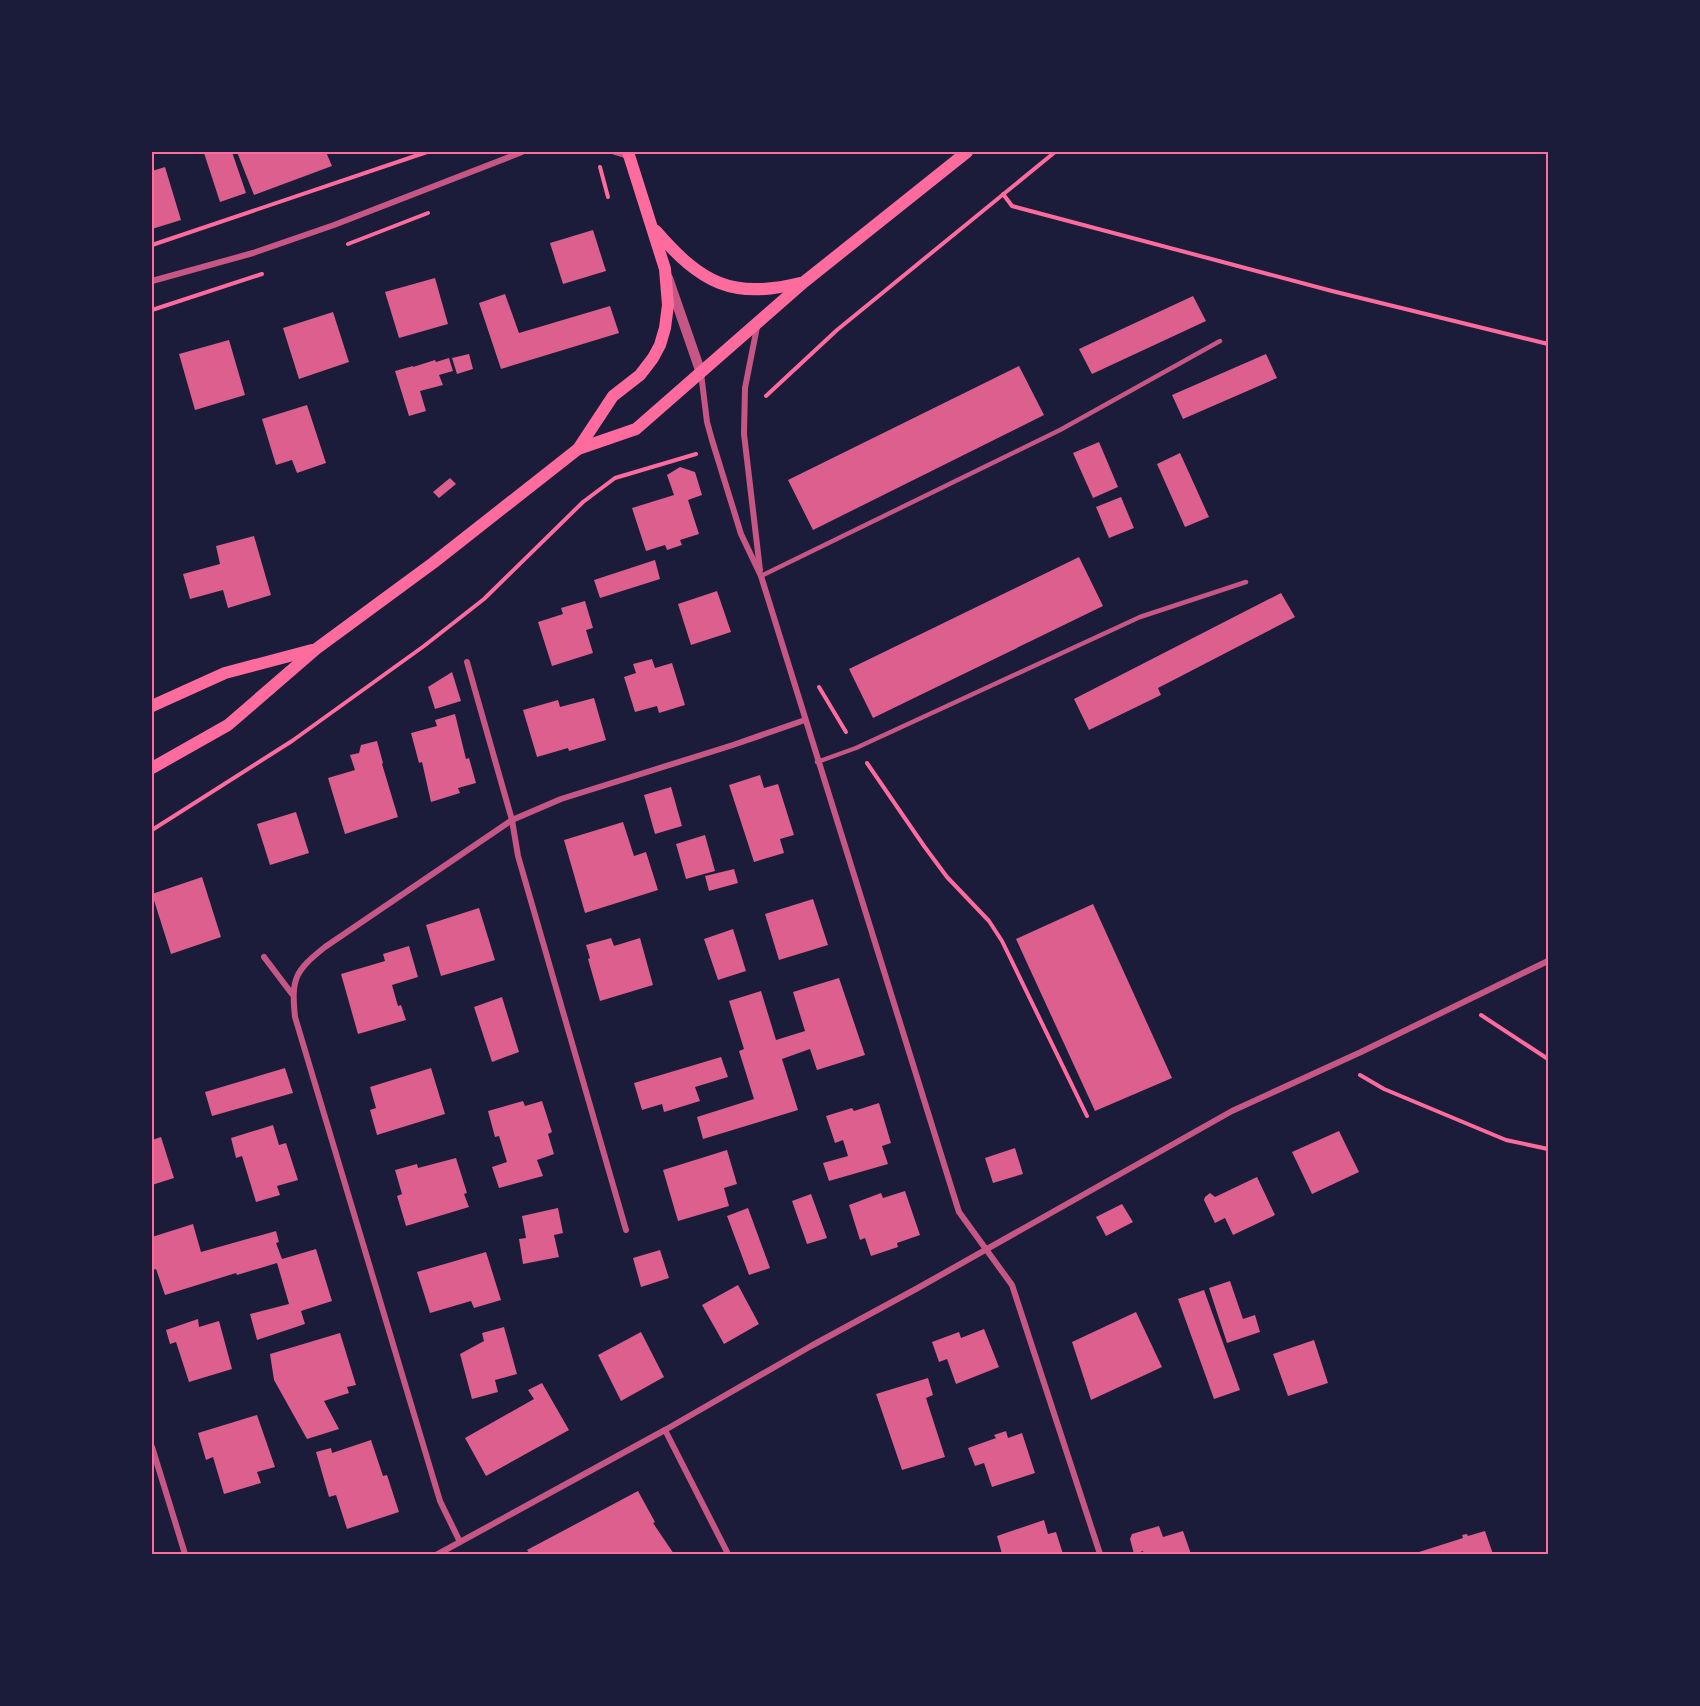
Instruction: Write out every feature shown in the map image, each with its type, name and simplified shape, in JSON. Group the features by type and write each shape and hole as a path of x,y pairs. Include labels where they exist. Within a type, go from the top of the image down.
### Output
{"main road":[{"path":"578,449 636,429 804,282 967,152"},
{"path":"152,768 228,725 316,649 433,563 578,449 613,396 640,375 660,345 668,304 665,269 629,154"},
{"path":"651,226 685,261 700,273 726,287 751,291 774,290 804,282"},
{"path":"152,706 225,673 316,649"}],"street":[{"path":"152,282 253,253 334,225 509,155 522,152"},
{"path":"615,152 629,154"},
{"path":"665,269 701,373 707,422 741,534 761,576 953,1193 960,1212 1011,1285 1101,1554"},
{"path":"758,323 745,388 744,434 761,576"},
{"path":"467,662 512,820 518,856 626,1230"},
{"path":"460,1542 440,1502 295,1017 292,994 296,975 324,947 512,820 561,799 734,745 805,720"},
{"path":"264,957 292,994"},
{"path":"438,1554 665,1430 1232,1111 1344,1060 1548,961"},
{"path":"665,1430 728,1554"},
{"path":"152,1447 185,1554"}],"lane":[{"path":"761,576 1060,430 1220,341"},
{"path":"817,762 856,748 1140,616 1246,582"}],"path":[{"path":"152,246 427,152"},
{"path":"760,403 837,330 1055,152"},
{"path":"600,167 608,197"},
{"path":"1003,194 1012,206 1332,291 1548,344"},
{"path":"152,830 292,741 407,658 484,599 583,502 615,478 699,453"},
{"path":"817,684 856,748 924,846 947,877 996,931 1087,1116"},
{"path":"1463,1003 1548,1059"},
{"path":"1344,1060 1350,1069 1384,1089 1506,1140 1548,1149"}],"building":[{"path":"232,152 246,193 220,202 204,153"},
{"path":"237,152 326,152 332,166 254,195"},
{"path":"165,167 181,220 152,229 152,171"},
{"path":"593,230 606,271 563,284 550,243"},
{"path":"435,278 448,324 399,338 385,292"},
{"path":"505,294 519,333 610,306 619,333 501,369 479,303"},
{"path":"1193,296 1206,321 1092,374 1079,349"},
{"path":"333,312 349,362 299,379 283,328"},
{"path":"229,340 245,395 195,410 179,354"},
{"path":"469,354 473,369 457,374 452,358"},
{"path":"1266,354 1277,378 1183,419 1172,395"},
{"path":"449,358 453,371 439,375 443,385 420,391 426,411 409,416 395,371"},
{"path":"1019,366 1044,415 813,530 788,480"},
{"path":"307,405 326,463 297,473 292,460 276,465 262,419"},
{"path":"1099,442 1118,487 1093,498 1073,453"},
{"path":"1180,453 1209,517 1185,527 1157,464"},
{"path":"680,467 695,472 702,495 688,500 699,534 680,540 682,545 667,550 665,545 646,551 632,508 674,495 667,475"},
{"path":"450,478 456,484 439,498 433,492"},
{"path":"1121,497 1134,528 1109,538 1096,507"},
{"path":"254,536 271,595 228,608 223,590 190,599 183,574 220,564 216,546"},
{"path":"1079,557 1103,606 873,718 849,669"},
{"path":"655,560 660,579 600,598 594,580"},
{"path":"717,591 731,632 691,645 678,604"},
{"path":"1281,593 1295,617 1158,688 1161,695 1089,730 1074,699"},
{"path":"585,601 593,628 586,630 593,653 552,666 538,622 563,614 561,608"},
{"path":"652,659 655,668 672,663 685,705 659,713 657,706 635,712 624,677 636,673 633,664"},
{"path":"452,672 461,701 435,709 428,687"},
{"path":"594,698 606,740 569,751 568,748 537,757 523,710 558,700 560,707"},
{"path":"455,714 466,759 469,758 476,783 458,788 460,793 431,802 422,762 419,763 411,733 437,726 435,720"},
{"path":"377,741 398,817 345,834 328,778 355,770 350,755 359,753 361,745"},
{"path":"760,775 764,788 778,784 794,835 780,839 784,853 754,862 729,785"},
{"path":"671,787 682,826 655,834 644,795"},
{"path":"296,812 309,853 270,865 257,824"},
{"path":"623,822 634,856 646,852 658,890 585,913 564,840"},
{"path":"705,835 715,871 686,879 676,844"},
{"path":"734,869 738,883 709,891 705,876"},
{"path":"202,877 221,937 171,954 152,894"},
{"path":"813,899 828,945 779,960 765,914"},
{"path":"1093,904 1172,1078 1095,1111 1016,939"},
{"path":"479,908 495,960 441,976 426,925"},
{"path":"733,929 746,971 718,980 704,939"},
{"path":"611,938 614,946 640,938 653,985 600,1001 586,945"},
{"path":"409,946 418,977 392,985 398,1006 401,1005 406,1020 358,1034 341,974 385,961 383,954"},
{"path":"839,978 865,1055 817,1070 810,1049 782,1059 798,1110 703,1139 697,1117 754,1099 739,1051 744,1049 729,1001 761,991 776,1040 805,1031 793,992"},
{"path":"502,997 519,1052 492,1062 474,1007"},
{"path":"721,1057 728,1077 695,1087 700,1101 664,1112 662,1104 642,1110 634,1083"},
{"path":"285,1068 293,1093 212,1116 205,1092"},
{"path":"431,1068 445,1114 377,1135 370,1110 376,1108 370,1087"},
{"path":"523,1101 525,1106 542,1101 552,1132 548,1134 554,1154 537,1160 543,1176 499,1188 492,1167 507,1162 499,1136 495,1137 488,1111"},
{"path":"879,1103 891,1143 882,1146 888,1164 829,1181 823,1163 848,1156 843,1140 835,1143 826,1116 852,1108 854,1111"},
{"path":"273,1125 279,1145 286,1143 298,1180 277,1186 280,1195 256,1202 242,1156 236,1158 231,1138"},
{"path":"1339,1131 1359,1172 1312,1194 1292,1152"},
{"path":"161,1137 174,1178 152,1185 152,1140"},
{"path":"1015,1148 1023,1174 993,1183 985,1158"},
{"path":"727,1150 737,1184 724,1188 729,1206 678,1221 663,1170"},
{"path":"456,1158 469,1207 406,1226 397,1196 402,1194 395,1170 417,1164 418,1168"},
{"path":"1257,1177 1275,1215 1233,1235 1225,1218 1215,1223 1204,1200 1205,1197 1210,1193 1215,1197"},
{"path":"905,1191 920,1235 897,1243 898,1247 871,1256 865,1238 860,1240 849,1205 881,1193 883,1198"},
{"path":"811,1194 827,1238 807,1244 792,1201"},
{"path":"1122,1204 1133,1222 1106,1236 1096,1217"},
{"path":"558,1208 563,1233 554,1235 559,1257 523,1264 519,1239 526,1238 522,1216"},
{"path":"748,1208 770,1268 749,1275 727,1216"},
{"path":"193,1224 201,1252 276,1231 279,1242 276,1243 282,1259 316,1249 332,1301 301,1311 305,1324 257,1340 250,1314 289,1304 277,1263 165,1295 156,1269 153,1270 152,1237"},
{"path":"660,1250 669,1278 641,1287 633,1258"},
{"path":"486,1252 501,1300 474,1308 471,1301 430,1313 417,1272"},
{"path":"1230,1281 1243,1319 1255,1315 1260,1332 1227,1343 1209,1288"},
{"path":"738,1285 759,1324 724,1344 702,1305"},
{"path":"1204,1290 1240,1390 1214,1399 1178,1299"},
{"path":"1136,1312 1162,1367 1091,1400 1072,1342"},
{"path":"198,1319 199,1327 219,1321 232,1369 189,1382 176,1342 170,1344 166,1330"},
{"path":"504,1327 517,1374 495,1380 498,1392 472,1399 460,1354 484,1341 482,1333"},
{"path":"984,1329 999,1367 956,1384 947,1359 939,1362 932,1342 959,1332 961,1338"},
{"path":"641,1332 664,1377 621,1401 598,1355"},
{"path":"340,1333 356,1385 347,1387 349,1393 324,1401 339,1429 307,1439 274,1380 270,1354"},
{"path":"1314,1340 1328,1383 1288,1396 1273,1354"},
{"path":"928,1378 933,1395 926,1398 945,1457 902,1470 876,1394"},
{"path":"542,1383 569,1430 486,1476 465,1438 534,1399 528,1390"},
{"path":"257,1415 275,1467 257,1472 261,1483 224,1494 213,1457 206,1460 198,1433"},
{"path":"1006,1431 1008,1438 1022,1433 1035,1473 992,1487 984,1463 975,1466 968,1448 996,1438 994,1435"},
{"path":"371,1440 383,1476 387,1475 399,1512 347,1529 336,1495 329,1497 316,1452 331,1448 332,1453"},
{"path":"638,1491 655,1522 653,1523 674,1554 530,1554 527,1550"},
{"path":"1044,1520 1048,1534 1056,1532 1063,1554 1002,1554 997,1536"},
{"path":"1159,1526 1163,1537 1183,1531 1191,1554 1144,1554 1143,1551 1134,1554 1130,1539 1132,1534"},
{"path":"1485,1531 1493,1554 1420,1554 1419,1552 1463,1538 1462,1535 1467,1534 1468,1536"}]}
